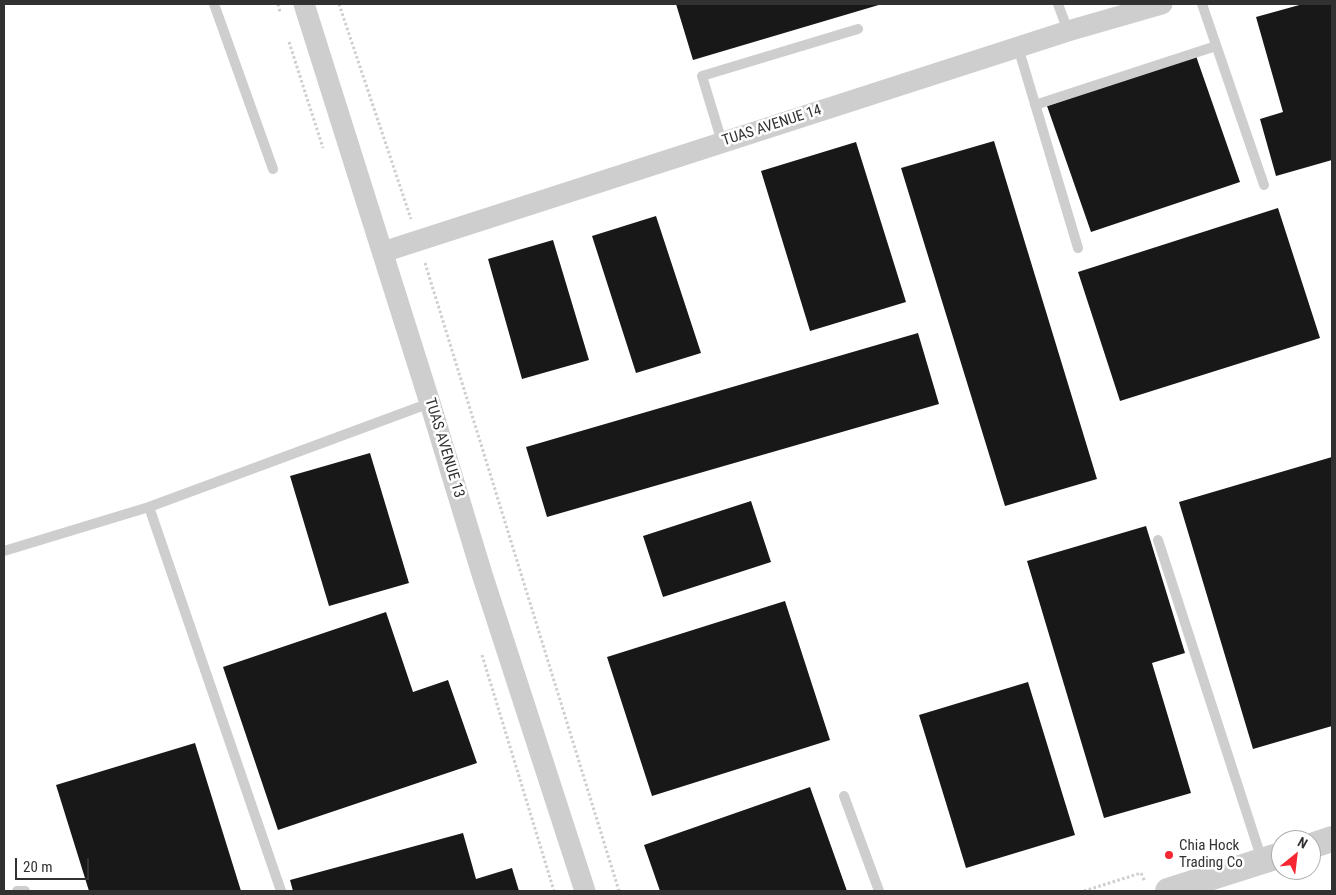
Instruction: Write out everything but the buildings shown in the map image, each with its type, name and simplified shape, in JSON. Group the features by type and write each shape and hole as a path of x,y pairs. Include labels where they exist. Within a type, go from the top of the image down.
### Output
{"street":[{"name":"TUAS AVENUE 13","path":"304,4 482,574 586,891"},
{"name":"TUAS AVENUE 14","path":"383,252 1068,31 1162,4"},
{"path":"1157,888 1271,858"}],"lane":[{"path":"214,4 272,169"},
{"path":"1058,4 1068,31"},
{"path":"1202,4 1264,185"},
{"path":"722,142 702,76 858,29"},
{"path":"1035,105 1216,46"},
{"path":"1018,47 1078,248"},
{"path":"4,551 150,507 430,403"},
{"path":"150,507 281,891"},
{"path":"1158,540 1271,855"},
{"path":"844,796 879,891"},
{"path":"17,891 25,891"}],"path":[{"path":"278,4 280,13"},
{"path":"339,4 418,241 619,891"},
{"path":"289,40 324,152"},
{"path":"479,646 554,891"},
{"path":"1084,891 1141,873 1157,888"}],"place":[{"name":"Chia Hock Trading Co","path":"1169,855"}]}
